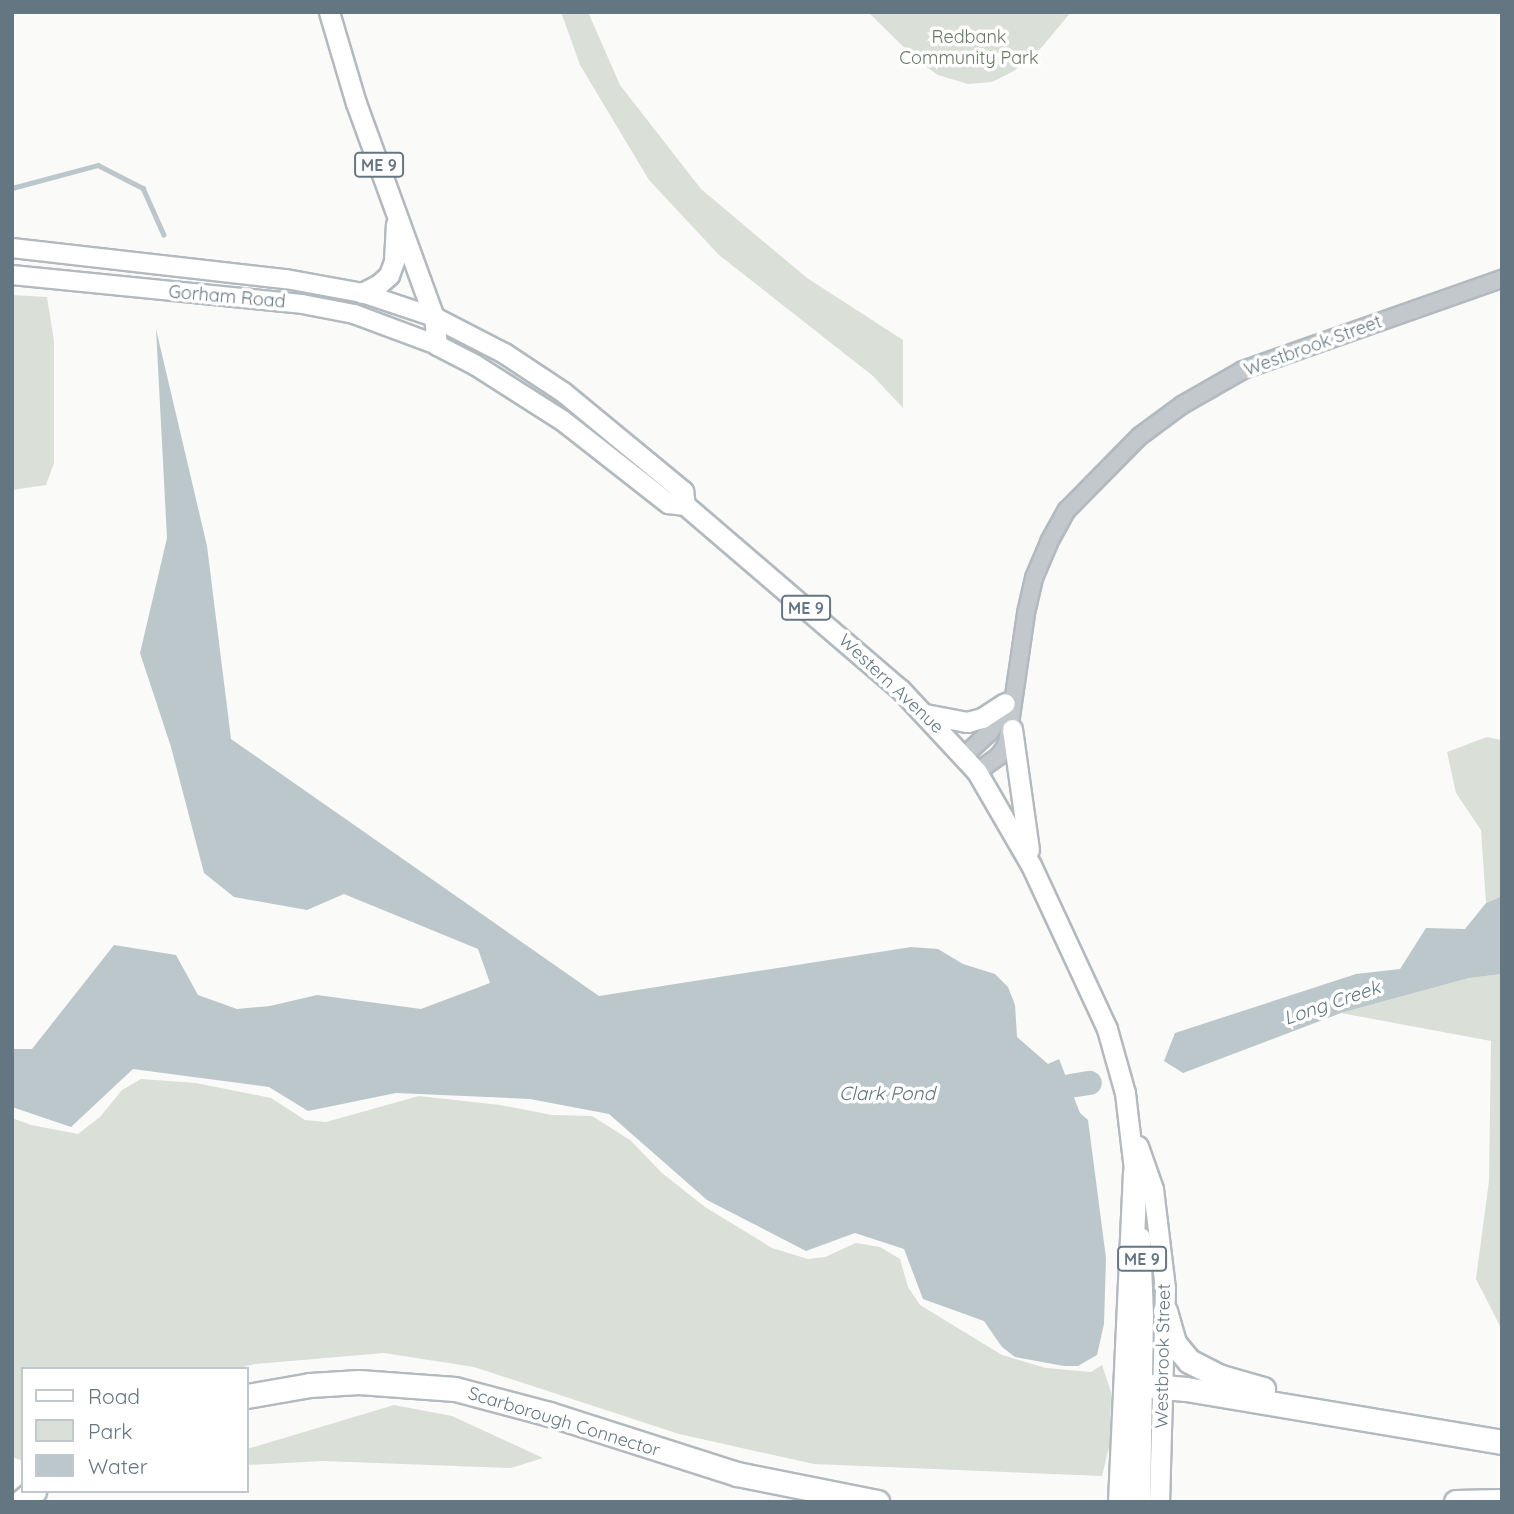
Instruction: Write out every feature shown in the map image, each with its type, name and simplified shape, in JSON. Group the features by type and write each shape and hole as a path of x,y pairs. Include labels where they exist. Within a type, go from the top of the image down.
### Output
{"highway":[{"path":"1120,1502 1135,1172"},
{"path":"1165,1311 1169,1331 1178,1350 1209,1373 1422,1430"},
{"name":"Scarborough Connector","path":"248,1396 310,1385 359,1382 455,1389 515,1403 737,1474 877,1502"},
{"path":"1153,1386 1502,1442"},
{"path":"1456,1502 1502,1501"}],"main road":[{"name":"ME 9","path":"329,12 338,50 434,317 437,345"},
{"path":"362,293 379,285 388,275 394,261 396,212"},
{"name":"Gorham Road","path":"12,248 286,279 362,293 434,317"},
{"name":"Gorham Road","path":"12,275 302,304 363,317 437,345"},
{"name":"Western Avenue","path":"434,317 504,353 563,392 683,491 685,505"},
{"name":"Western Avenue","path":"437,345 482,369 562,420 668,503 685,505 884,675 925,714 977,772 1031,865"},
{"path":"925,714 967,722 982,718 1009,698"},
{"path":"1012,729 1016,774 1031,865"},
{"name":"Westbrook Street","path":"1031,865 1107,1029 1121,1072 1132,1132 1153,1386 1159,1502"},
{"name":"Westbrook Street","path":"1132,1132 1149,1171 1156,1201 1165,1311 1153,1386 1140,1502"}],"street":[{"name":"Westbrook Street","path":"1012,729 1009,698 1032,588 1049,542 1066,510 1140,436 1182,405 1243,370 1502,279"},
{"name":"Westbrook Street","path":"964,756 990,732 1009,698"},
{"path":"977,772 1005,750 1012,729"}],"green space":[{"path":"561,12 588,12 620,85 701,189 807,278 903,340 903,408 873,376 719,255 649,180 580,65"},
{"name":"Redbank Community Park","path":"868,12 1071,12 1042,47 1014,71 992,82 968,84 938,75 918,61"},
{"path":"12,295 47,297 54,341 54,463 46,485 12,490"},
{"path":"1487,737 1502,740 1502,896 1486,903 1481,830 1456,793 1447,752"},
{"path":"1502,974 1502,1330 1476,1279 1489,1181 1491,1041 1341,1013 1469,978"},
{"path":"141,1079 196,1083 271,1098 305,1120 326,1122 419,1096 500,1105 552,1115 592,1116 630,1140 662,1173 705,1207 772,1248 808,1259 825,1257 856,1243 880,1247 900,1259 908,1287 920,1305 1002,1355 1046,1368 1091,1372 1102,1365 1111,1392 1110,1443 1102,1476 814,1464 679,1434 474,1367 384,1353 243,1367 21,1367 21,1460 12,1457 12,1118 31,1125 78,1134 100,1117 122,1090"},
{"path":"394,1405 452,1416 543,1458 511,1468 323,1461 248,1465 248,1449"}],"water":[{"name":"Clark Pond","path":"156,329 207,546 231,739 599,996 911,947 938,949 963,964 995,974 1008,987 1015,1005 1017,1037 1048,1064 1059,1059 1080,1113 1088,1120 1106,1258 1104,1324 1097,1355 1078,1366 1015,1357 1002,1347 984,1321 923,1299 904,1249 855,1233 806,1251 707,1200 609,1114 530,1099 396,1093 308,1111 269,1087 133,1069 71,1127 12,1107 12,1049 32,1049 114,945 176,955 198,995 237,1009 270,1006 317,995 421,1009 490,983 478,949 344,894 307,910 234,897 204,873 171,747 140,653 167,538"},
{"path":"1502,896 1502,974 1469,978 1341,1013 1183,1073 1164,1061 1175,1033 1356,974 1400,969 1426,928 1465,929 1486,903"}],"waterway":[{"path":"12,188 98,165 143,188 164,235"},
{"name":"Long Creek","path":"1070,1086 1090,1083"}]}
